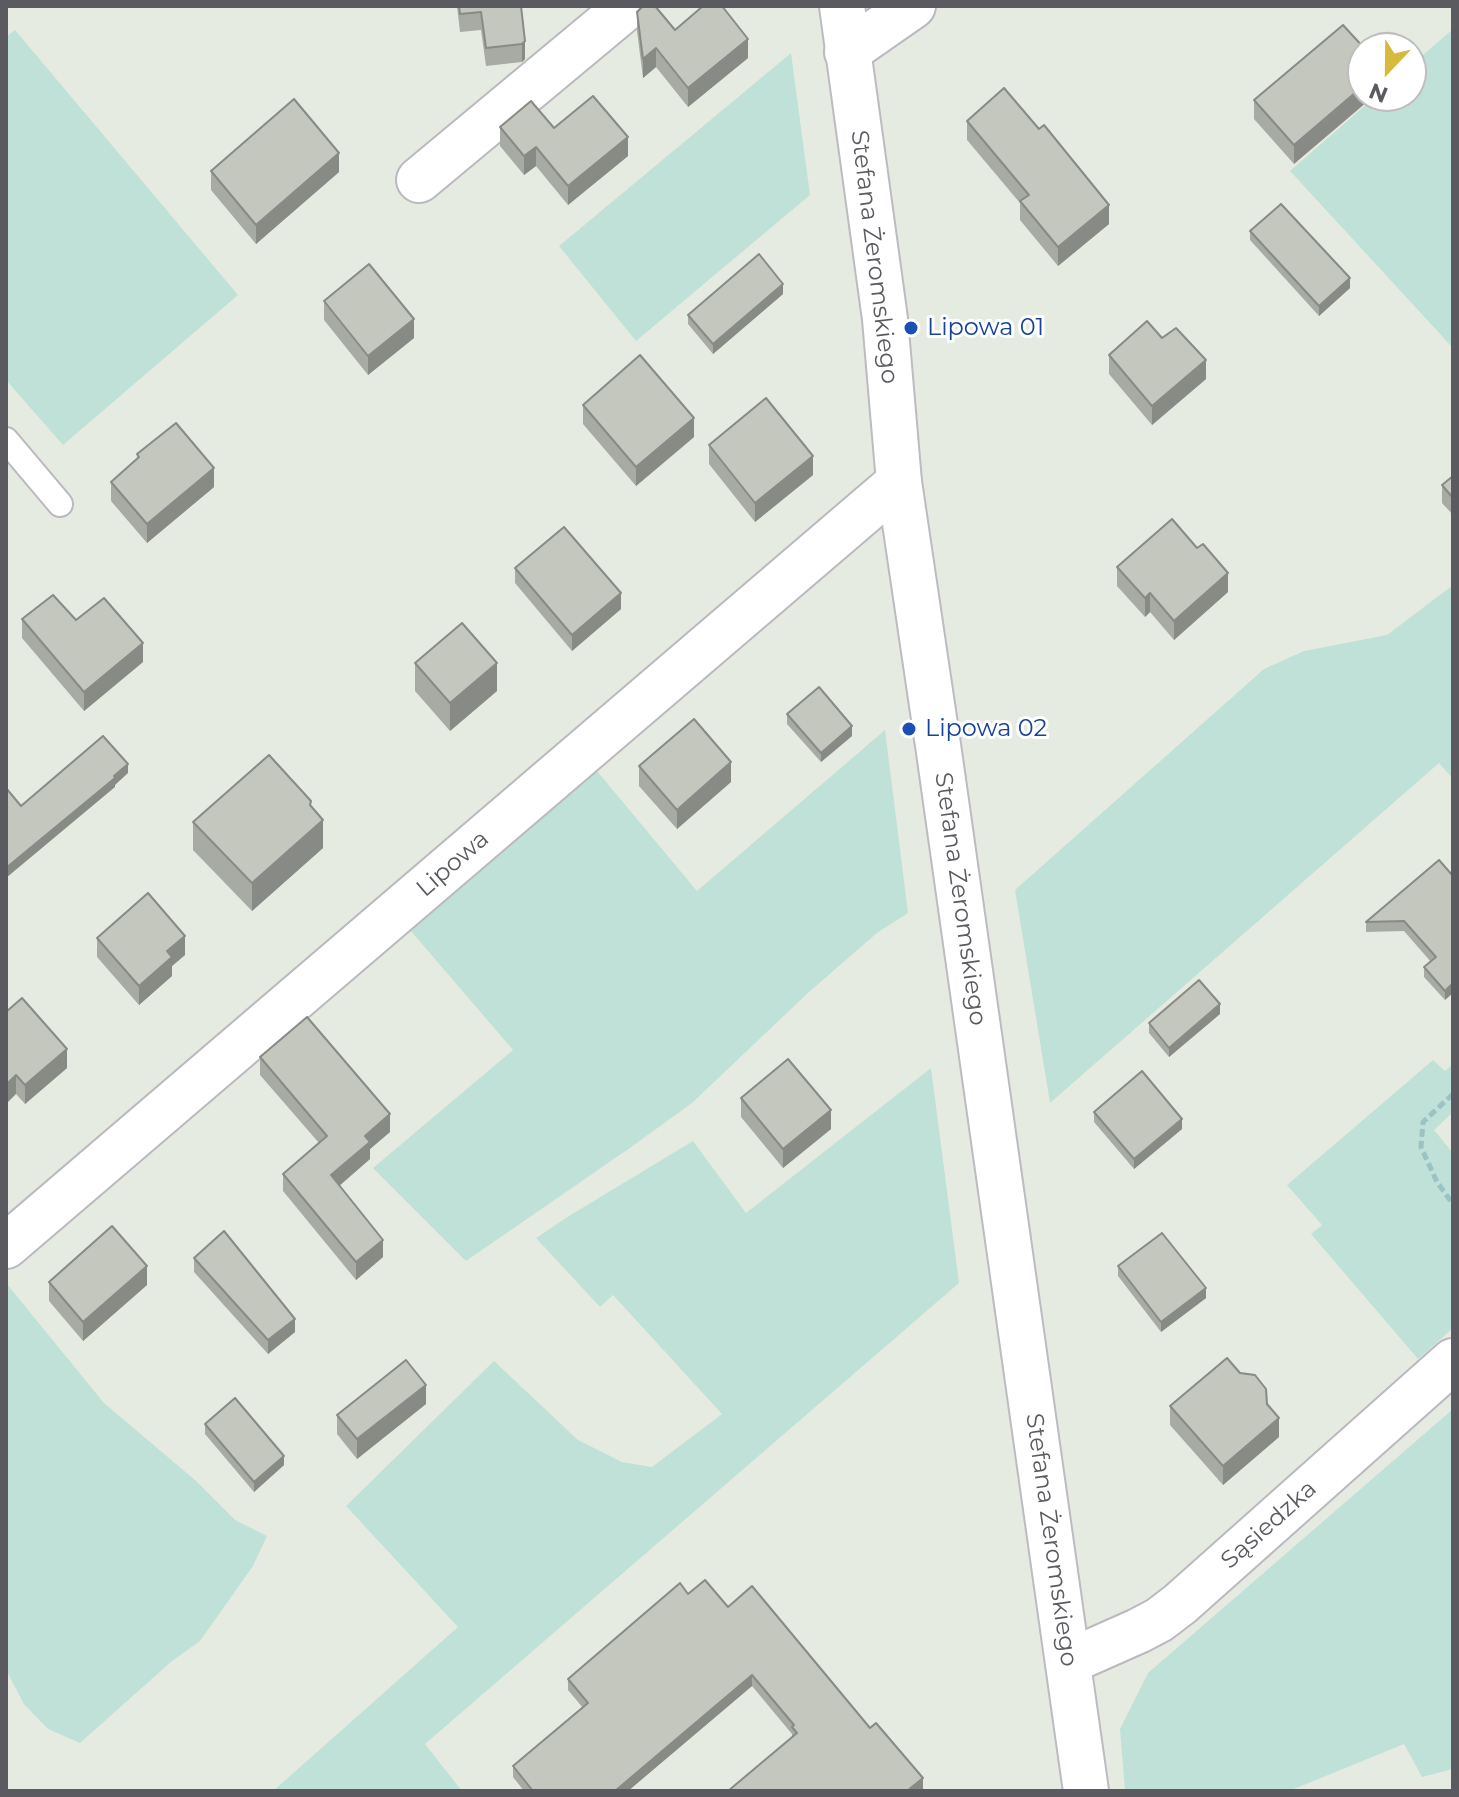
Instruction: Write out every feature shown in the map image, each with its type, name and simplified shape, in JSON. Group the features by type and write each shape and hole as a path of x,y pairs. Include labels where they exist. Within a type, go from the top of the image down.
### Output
{"street":[{"path":"419,180 628,6"},
{"name":"Stefana Żeromskiego","path":"842,6 885,319 899,482 1086,1791"},
{"path":"847,52 913,6"},
{"name":"Lipowa","path":"6,1246 899,482"},
{"name":"Sąsiedzka","path":"1068,1662 1138,1631 1180,1604 1453,1361"}],"lane":[{"path":"6,440 60,504"}],"path":[{"path":"1453,1094 1423,1122 1421,1147 1437,1182 1453,1204"}],"shaded area":[{"path":"1453,29 1453,348 1290,171 1358,112 1427,112 1427,51"},
{"path":"15,30 238,295 63,445 6,380 6,37"},
{"path":"791,53 810,195 636,341 559,246"},
{"path":"1453,585 1453,779 1439,763 1050,1103 1015,890 1264,669 1304,651 1387,635"},
{"path":"885,730 908,913 877,933 809,992 692,1103 466,1261 373,1168 513,1050 410,930 597,771 697,891"},
{"path":"1433,1060 1445,1071 1453,1064 1453,1112 1434,1130 1453,1153 1453,1328 1418,1359 1311,1234 1322,1225 1287,1185"},
{"path":"931,1068 959,1283 425,1744 462,1791 273,1791 458,1627 346,1506 494,1361 578,1440 622,1462 652,1467 722,1414 613,1295 600,1307 536,1238 693,1141 746,1213"},
{"path":"6,1283 104,1403 195,1480 235,1520 267,1536 253,1566 200,1641 172,1661 80,1743 48,1729 24,1704 6,1670"},
{"path":"1453,1409 1453,1769 1422,1777 1404,1744 1289,1791 1125,1791 1120,1729 1148,1673"}],"building":[{"path":"459,6 521,6 525,41 522,44 486,48 481,12 460,14"},
{"path":"643,6 655,6 675,30 703,6 722,6 748,39 688,88 656,48 643,59 637,12"},
{"path":"1343,25 1349,32 1347,100 1294,145 1254,100"},
{"path":"1004,88 1039,129 1044,125 1109,205 1058,247 1020,201 1029,195 967,121"},
{"path":"593,96 628,137 568,186 536,147 524,156 500,127 531,101 554,128"},
{"path":"294,99 339,153 256,225 211,171"},
{"path":"1281,204 1350,278 1319,306 1250,231"},
{"path":"759,254 783,284 713,344 688,315"},
{"path":"369,264 414,319 368,356 324,301"},
{"path":"1147,321 1162,338 1176,328 1206,360 1152,406 1109,355"},
{"path":"640,355 694,418 636,467 583,405"},
{"path":"766,398 813,456 755,503 709,445"},
{"path":"176,423 214,468 147,524 111,482 139,457 137,454"},
{"path":"1453,476 1453,498 1442,485"},
{"path":"1172,519 1197,548 1203,544 1228,573 1174,621 1150,593 1145,598 1117,567"},
{"path":"564,527 621,593 572,635 515,568"},
{"path":"53,595 76,620 104,598 143,643 84,692 22,619"},
{"path":"462,623 497,663 450,703 415,663"},
{"path":"819,687 852,726 821,753 787,714"},
{"path":"694,719 731,762 677,810 639,766"},
{"path":"103,736 128,764 6,868 6,788 21,806"},
{"path":"269,755 311,801 310,805 323,820 252,883 193,822"},
{"path":"1439,860 1453,876 1453,983 1445,991 1424,967 1436,957 1404,921 1366,922"},
{"path":"148,893 185,936 167,951 172,957 139,986 97,938"},
{"path":"1199,980 1220,1004 1169,1048 1149,1023"},
{"path":"22,998 67,1049 25,1085 16,1075 6,1085 6,1012"},
{"path":"307,1017 390,1114 365,1136 370,1142 331,1175 383,1240 356,1262 283,1174 327,1136 260,1057"},
{"path":"788,1059 831,1110 783,1149 741,1098"},
{"path":"1142,1071 1182,1119 1134,1159 1094,1112"},
{"path":"112,1226 147,1266 83,1322 49,1282"},
{"path":"224,1231 295,1319 268,1340 194,1258"},
{"path":"1162,1233 1206,1288 1161,1322 1118,1266"},
{"path":"1227,1358 1240,1373 1255,1375 1266,1389 1267,1404 1279,1418 1223,1466 1170,1406"},
{"path":"406,1360 426,1385 357,1439 337,1415"},
{"path":"235,1398 284,1456 254,1482 205,1424"},
{"path":"705,1580 728,1607 752,1586 870,1728 876,1723 923,1778 907,1791 728,1791 797,1733 792,1727 794,1725 752,1675 615,1791 533,1791 513,1766 588,1703 568,1679 680,1583 688,1594"}],"place":[{"name":"Lipowa 01","path":"911,328"},
{"name":"Lipowa 02","path":"909,729"}]}
